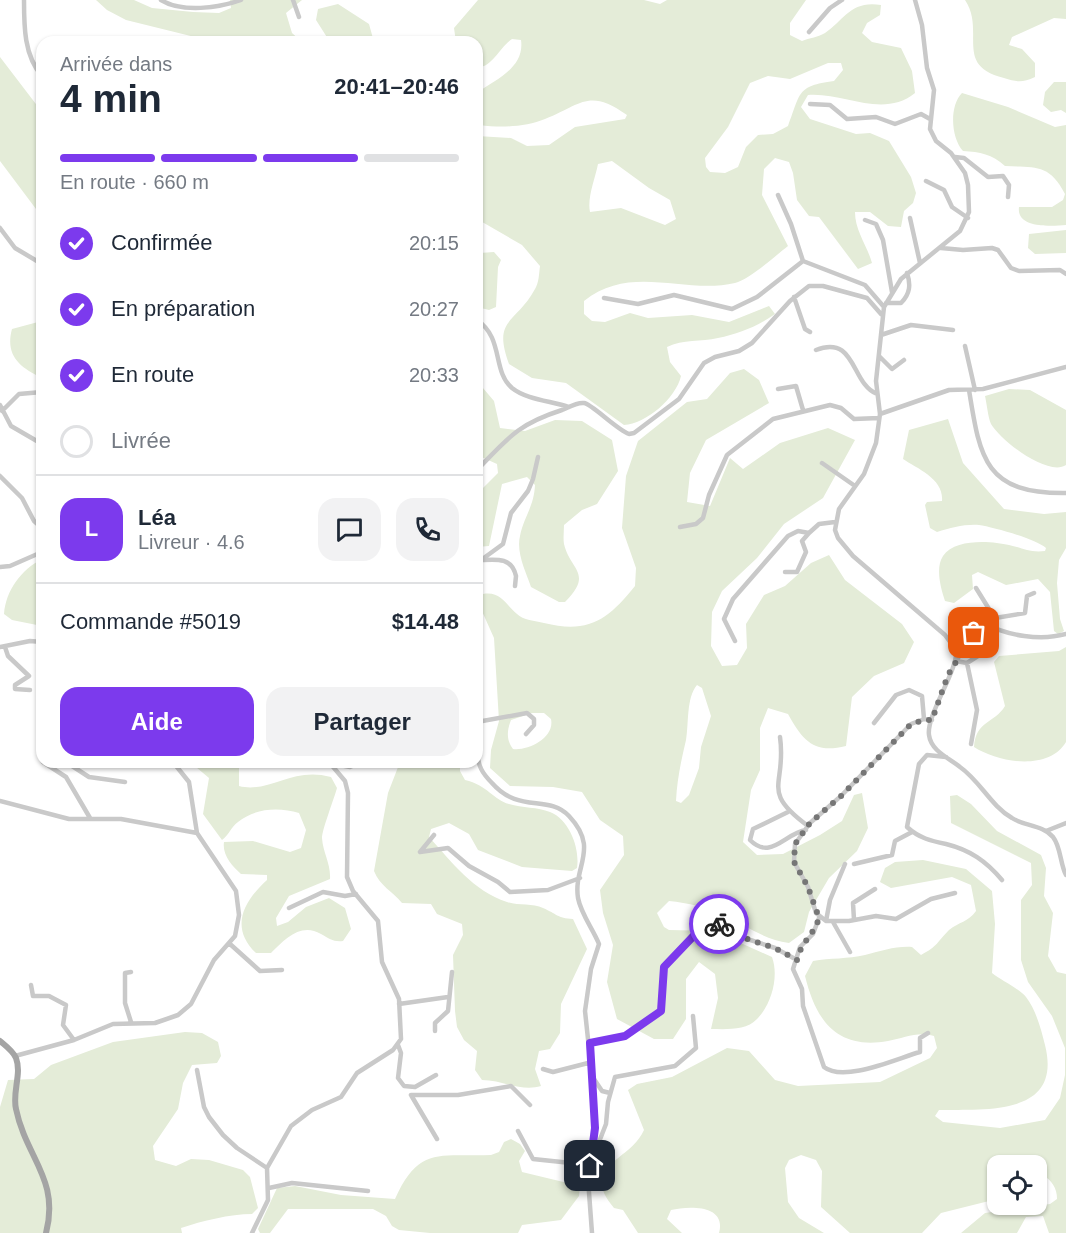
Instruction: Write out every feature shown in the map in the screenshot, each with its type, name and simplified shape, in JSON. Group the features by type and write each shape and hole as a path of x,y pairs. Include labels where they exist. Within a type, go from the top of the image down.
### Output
{"main road":[{"path":"0,1041 15,1056 18,1065 15,1107 23,1138 47,1185 51,1201 46,1233"}],"street":[{"path":"24,0 27,50 36,68"},
{"path":"161,0 175,5 193,7 241,0"},
{"path":"293,0 299,17"},
{"path":"809,32 830,8 842,0"},
{"path":"915,0 934,90 935,99 930,119 932,135 955,157 968,185 968,218 960,231 907,273 892,292 881,314 877,394 879,416 872,456 839,509 835,530 843,545 945,635 956,650 956,661"},
{"path":"810,104 830,105 847,119 876,117 895,124 921,114 930,119"},
{"path":"955,157 964,158 988,177 1004,176 1009,185 1008,197"},
{"path":"926,181 938,185 952,207 968,218"},
{"path":"778,195 791,224 803,261"},
{"path":"910,218 920,263"},
{"path":"865,220 876,224 883,240 892,292"},
{"path":"0,228 15,248 36,260"},
{"path":"941,248 963,250 992,248 998,250 1011,268 1019,271 1060,270 1066,273"},
{"path":"604,298 638,304 674,295 732,309 756,297 803,261"},
{"path":"803,261 865,285 885,305"},
{"path":"885,305 901,303 907,296 910,285 907,273"},
{"path":"483,463 504,440 525,424 583,402 614,426 629,434 634,433 679,399 704,363 739,351 752,343 794,297 809,286 823,286 867,298 881,314"},
{"path":"794,297 805,329 810,332"},
{"path":"483,325 491,332 504,374 513,388 542,401 569,407"},
{"path":"881,335 911,325 953,330"},
{"path":"816,350 828,346 840,349 869,390 877,394"},
{"path":"965,346 975,390"},
{"path":"879,356 892,369 904,360"},
{"path":"680,527 696,524 703,518 709,495 727,455 773,419 803,410 834,405 854,419 879,416 950,390 975,390 1065,367 1066,376"},
{"path":"778,389 796,386 803,410"},
{"path":"969,390 977,439 996,476 1041,492 1066,493"},
{"path":"36,393 19,394 1,408 11,426 36,441"},
{"path":"483,560 503,544 511,513 528,491 538,457"},
{"path":"822,463 855,486"},
{"path":"0,476 22,498 36,523"},
{"path":"785,572 797,572 806,552 802,541 808,533 819,524 835,522"},
{"path":"735,641 724,619 733,599 788,536 798,531 808,533"},
{"path":"0,567 10,566 36,555"},
{"path":"483,560 500,559 509,564 515,570 515,586"},
{"path":"976,588 994,617"},
{"path":"1034,594 1027,597 1025,613 994,617 974,633 956,661 932,720 930,739 946,757 970,775 1011,818 1046,831 1056,842 1066,876"},
{"path":"984,623 1005,632 1023,636 1066,634"},
{"path":"30,690 15,689 15,685 29,676 2,647 36,642"},
{"path":"956,661 967,663 992,647"},
{"path":"967,663 976,710 971,744"},
{"path":"874,723 896,695 909,690 922,696 924,720"},
{"path":"483,721 527,713 534,719 534,725 526,734"},
{"path":"928,1033 920,1038 920,1052 867,1070 828,1070 821,1061 802,1003 802,989 793,969 800,947 813,934 819,918 808,887 794,862 795,844 807,828 911,724 932,720"},
{"path":"780,737 782,753 778,790 781,804 807,828"},
{"path":"946,757 927,755 919,764 906,821 907,827 927,840 974,854 988,864 1002,880"},
{"path":"53,768 66,777 90,818"},
{"path":"75,768 89,777 125,782"},
{"path":"15,1056 74,1040 113,1024 155,1023 178,1015 191,1004 214,960 230,944 238,927 239,903 236,891 197,833 189,782 178,768"},
{"path":"334,768 345,781 348,793 346,877 356,894 378,921 382,962 396,987 402,1028 398,1045 401,1053 398,1078 408,1088 437,1139"},
{"path":"481,768 482,772 507,798 555,807 567,814 579,828 584,843 578,897 599,944 586,997 585,1011 592,1062 595,1128 588,1201 592,1233"},
{"path":"0,801 69,819 121,819 197,833"},
{"path":"788,812 753,830 750,840 759,847 770,848 807,828"},
{"path":"1046,831 1066,824"},
{"path":"854,864 892,855 895,841 912,832"},
{"path":"434,835 420,852 448,848 469,866 498,882 510,892 548,890 580,878"},
{"path":"826,921 830,900 846,864"},
{"path":"854,920 853,903 875,889"},
{"path":"289,908 323,892 345,896 356,894"},
{"path":"819,918 833,922 876,916 896,919 931,899 955,893"},
{"path":"590,1043 625,1036 661,1011 664,967 704,925 711,922 724,926 738,936 775,948 797,960"},
{"path":"833,922 850,952"},
{"path":"230,944 260,971 282,970"},
{"path":"131,972 125,973 124,1003 131,1022"},
{"path":"435,1031 435,1023 448,1011 452,972"},
{"path":"31,986 33,996 49,996 66,1005 63,1025 74,1040"},
{"path":"399,1004 448,997"},
{"path":"590,1166 606,1124 610,1093 615,1077 669,1069 681,1063 696,1048 693,1016"},
{"path":"252,1233 266,1208 269,1188 267,1168 297,1119 341,1097 363,1067 398,1045"},
{"path":"543,1069 553,1072 592,1062"},
{"path":"197,1070 204,1107 222,1136 267,1168"},
{"path":"408,1088 436,1075"},
{"path":"593,1078 602,1091 610,1093"},
{"path":"411,1095 459,1095 511,1086 530,1105"},
{"path":"518,1131 533,1159 590,1166"},
{"path":"269,1188 292,1184 368,1191"}],"green space":[{"path":"96,0 134,0 152,8 219,13 231,8 230,0 302,0 286,13 292,33 295,36 191,36 126,20 107,10"},
{"path":"478,0 644,0 660,4 667,0 806,0 790,23 790,35 802,41 825,33 855,8 862,5 881,5 880,15 867,23 862,33 872,42 901,48 912,71 915,93 890,104 863,103 835,97 808,95 801,107 810,119 856,134 870,133 889,141 911,177 916,193 913,203 904,211 901,227 888,226 870,212 855,212 857,225 872,263 858,269 819,217 809,216 797,200 789,162 775,158 764,169 762,195 788,246 762,267 735,283 716,286 658,282 620,284 602,290 584,301 584,314 592,321 605,322 630,313 648,318 692,315 729,322 769,306 775,314 755,326 733,334 667,347 670,362 681,376 678,384 667,401 650,415 633,424 624,425 566,383 532,378 509,364 504,349 505,329 535,289 540,266 522,245 483,222 483,136 511,138 527,146 549,145 575,127 625,119 627,115 603,102 594,100 577,104 530,124 504,127 483,125 483,89 508,72 514,65 521,50 521,40 512,39 483,67 483,36 455,36 454,28","holes":["828,63 841,63 843,70 834,81 813,86 802,93 788,126 773,134 758,135 746,147 738,167 725,173 710,172 706,167 705,158 728,127 750,83 768,76 790,79","612,161 670,200 676,219 665,225 621,208 590,212 590,195 598,164"]},
{"path":"965,0 1066,0 1066,19 1054,18 1012,37 1009,45 1022,49 1035,63 1035,77 1023,81 1012,80 989,72 979,65 973,46 971,12"},
{"path":"338,4 369,24 372,36 326,36 316,20 318,9"},
{"path":"0,57 36,104 36,209 0,161"},
{"path":"1054,82 1066,82 1066,113 1061,110 1051,112 1043,105 1045,92"},
{"path":"962,93 1008,107 1055,127 1066,125 1066,225 1036,225 1023,219 1020,214 1019,207 1052,207 1063,200 1065,194 1047,172 1033,168 1005,166 986,154 963,151 956,138 953,122 955,106"},
{"path":"1066,230 1066,253 1035,254 1028,248 1029,234"},
{"path":"494,252 501,260 498,267 496,307 489,310 483,308 483,253"},
{"path":"36,323 36,374 21,365 12,353 10,338 12,329"},
{"path":"744,369 759,380 769,403 706,440 690,473 687,502 710,506 730,458 743,469 780,443 828,428 855,440 823,498 784,524 757,558 722,591 712,612 711,646 722,666 737,665 747,648 746,624 764,595 785,586 811,563 829,555 845,580 902,624 914,642 904,663 874,676 852,697 846,746 818,747 799,732 788,714 768,708 760,728 760,770 751,790 743,842 757,855 783,854 842,821 854,795 862,793 868,828 857,851 829,878 809,912 804,932 789,943 764,936 711,910 669,901 657,913 664,927 669,930 714,931 772,957 775,973 773,990 767,1006 757,1019 747,1026 711,1029 718,998 715,974 699,962 686,979 686,1019 673,1039 654,1039 617,1019 607,982 613,945 603,913 600,890 624,855 623,836 600,820 582,792 553,787 510,786 490,768 491,750 499,721 494,638 483,613 483,594 499,596 522,618 559,626 585,625 606,616 616,608 635,586 636,568 622,528 626,476 638,441 687,402 707,399 730,373","holes":["697,685 702,688 711,716 701,747 699,768 689,795 681,803 676,801 686,740 689,704","532,713 544,713 551,719 551,726 545,737 526,748 513,749 508,735 511,720"]},
{"path":"483,388 494,401 500,428 525,431 555,420 582,421 612,440 618,471 597,504 582,510 564,525 564,544 579,578 574,592 565,602 559,602 531,587 522,562 519,549 520,536 533,499 535,485 527,477 502,484 489,546 483,546 483,488 498,473 497,464 483,458"},
{"path":"1009,389 1030,390 1066,410 1066,465 1048,466 1037,462 1014,448 996,431 991,424 985,396"},
{"path":"948,419 963,463 1004,509 1044,514 1066,512 1066,548 1059,560 1057,583 1060,619 1064,631 1058,634 1054,631 1050,592 1038,579 1006,585 978,572 972,575 973,589 954,603 945,601 940,585 939,566 943,556 956,546 984,542 1035,551 1045,551 1046,548 1024,537 979,525 937,532 930,528 925,505 927,502 942,501 942,493 929,476 903,459 909,430"},
{"path":"36,563 36,625 12,620 4,614 11,589 21,575"},
{"path":"1066,647 1066,742 1058,751 1036,761 1023,761 997,757 974,747 978,732 1005,706 994,662 999,656 1059,651"},
{"path":"197,768 239,768 239,786 250,787 304,775 331,777 337,788 322,838 330,879 289,896 276,918 277,926 288,922 306,907 329,898 345,908 351,929 343,941 334,941 307,930 294,934 271,953 256,953 243,934 243,915 246,905 267,880 267,875 241,874 226,856 224,842 253,841 290,852 301,848 306,830 299,813 267,810 245,817 222,840 203,814 209,778"},
{"path":"398,768 460,768 465,780 479,785 504,802 550,812 563,821 568,828 575,844 578,860 577,868 572,871 522,867 478,850 469,834 449,823 431,829 429,837 464,875 484,891 511,903 539,906 560,917 573,919 587,949 561,1004 560,1033 550,1049 539,1051 535,1069 541,1086 526,1088 482,1080 475,1070 477,1051 464,1040 457,1027 455,1011 453,955 463,935 462,924 437,914 431,904 402,903 383,885 374,871 388,793"},
{"path":"957,795 971,804 997,831 1041,855 1046,868 1044,896 1053,913 1048,956 1057,972 1066,974 1066,1233 1049,1233 1043,1216 1026,1217 1017,1233 961,1233 985,1213 987,1215 1047,1215 1047,1204 1057,1199 1056,1191 1047,1178 1047,1155 987,1155 987,1202 941,1213 922,1233 850,1233 821,1207 822,1171 816,1160 801,1155 789,1160 785,1168 788,1202 799,1218 824,1233 719,1233 720,1224 712,1212 687,1208 671,1210 667,1219 682,1233 638,1233 623,1210 614,1208 604,1194 602,1182 604,1173 610,1165 637,1141 644,1130 628,1090 637,1084 672,1077 727,1048 749,1051 775,1080 798,1086 880,1082 930,1058 937,1048 934,1036 928,1035 870,1043 842,1036 823,1019 815,1006 805,976 813,961 859,956 906,947 912,947 921,955 934,946 949,930 976,911 971,885 952,877 891,888 880,882 885,868 895,862 923,860 966,869 992,891 995,924 992,973 1020,991 1030,1002 1045,1045 1048,1068 1042,1085 1032,1097 998,1108 939,1110 935,1116 943,1122 1000,1128 1045,1120 1060,1098 1065,1075 1065,1048 1052,1016 1028,982 1021,960 1021,900 1032,885 1031,863 951,823 950,796"},
{"path":"185,1032 202,1033 218,1042 221,1056 217,1063 192,1065 183,1083 178,1109 153,1146 155,1160 176,1166 191,1159 209,1160 243,1170 250,1177 258,1208 252,1214 216,1218 181,1228 182,1233 0,1233 0,1107 8,1080 34,1079 51,1065 113,1042"},
{"path":"511,1139 520,1144 525,1151 519,1161 522,1172 580,1186 579,1196 561,1220 522,1225 518,1233 430,1233 399,1230 392,1226 386,1216 373,1209 288,1209 270,1233 260,1233 258,1229 277,1188 295,1186 341,1195 395,1199 404,1182 422,1162 445,1156 491,1155 499,1152 504,1142"}],"way so far":[{"path":"719,924 738,936 775,948 797,960 803,941 813,934 819,918 808,887 794,862 795,844 810,823 841,796 911,724 932,720 945,681 974,633"}],"route":[{"path":"590,1166 595,1128 590,1043 632,1033 661,1011 664,967 704,925 711,922 719,924"}]}
